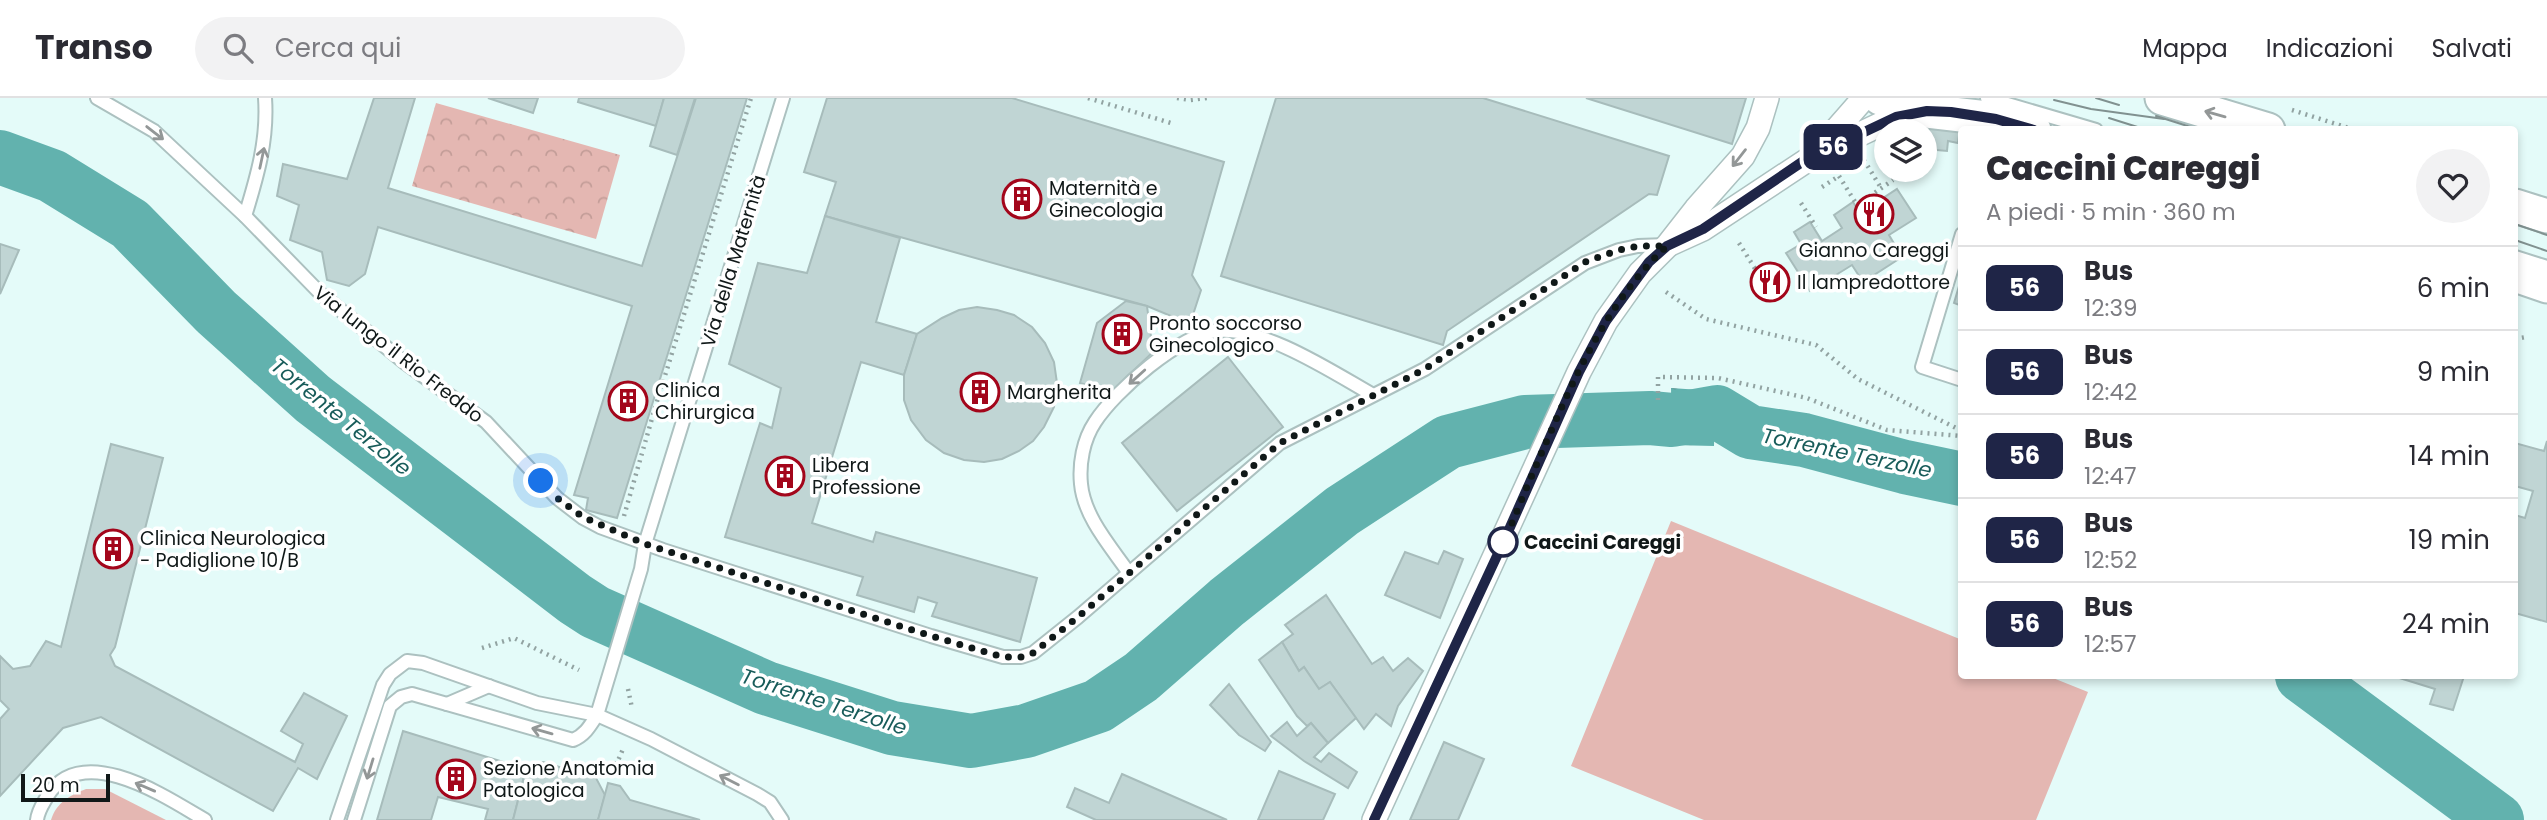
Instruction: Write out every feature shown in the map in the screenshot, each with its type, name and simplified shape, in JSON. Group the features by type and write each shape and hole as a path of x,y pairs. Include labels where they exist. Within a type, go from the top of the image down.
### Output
{"main road":[{"path":"1880,98 1927,111 1992,115 2023,126"},
{"path":"2162,98 2275,118"},
{"path":"2518,207 2547,216"},
{"path":"2518,276 2547,286"}],"street":[{"path":"1374,820 1579,372 1606,321 1640,273 1667,246 1743,156 1758,128 1767,98"},
{"path":"1812,157 1864,98"},
{"path":"1667,246 1703,229 1812,157 1896,117 1927,111"}],"lane":[{"name":"Via lungo il Rio Freddo","path":"97,98 154,131 245,216 321,294 486,422 570,509 600,527 645,544 931,636 1011,657 1033,653 1272,448 1373,396"},
{"path":"245,216 262,159 265,98"},
{"name":"Via della Maternità","path":"597,715 641,569 645,544 783,98"},
{"path":"1992,115 2068,126"},
{"path":"1129,573 1089,510 1081,486 1081,466 1094,424 1126,387 1149,367 1204,334 1217,331 1237,332 1288,348 1373,396 1425,369 1585,262 1639,246 1667,246"},
{"path":"1958,247 1922,367 1958,379"},
{"path":"2518,258 2547,267"},
{"path":"337,820 383,685 400,664 407,661 423,663 537,703 597,715 651,739 757,794 770,802 782,820"},
{"path":"447,704 489,686"},
{"path":"354,820 390,706 401,697 412,694 573,740 581,737 597,715"},
{"path":"37,820 38,811 56,783 100,771 148,787 205,820"}],"path":[{"path":"624,518 655,408 751,98"},
{"path":"1087,98 1171,123"},
{"path":"1177,98 1207,98"},
{"path":"2275,118 2328,126"},
{"path":"1864,159 1881,188"},
{"path":"1839,176 1857,205 1890,182"},
{"path":"1801,203 1816,227"},
{"path":"1739,243 1759,275"},
{"path":"1666,292 1706,319 1816,345 1858,379 1958,431"},
{"path":"2518,338 2526,337"},
{"path":"1658,400 1658,377 1718,378 1807,398 1887,430 1958,433"},
{"path":"482,648 514,638 579,670"}],"green space":[{"path":"436,103 620,155 596,239 412,186"},
{"path":"1671,521 1958,638 1958,679 2056,679 2088,692 2036,820 1704,820 1571,766"},
{"path":"86,789 105,789 166,820 51,820 64,800"}],"water":[{"path":"1671,388 1715,391 1714,446 1672,445"}],"building":[{"name":"Clinica Chirurgica","path":"374,98 415,98 388,188 642,266 696,98 747,98 617,518 586,510 588,498 574,495 632,306 378,227 365,274 349,286 327,280 322,252 290,240 299,205 277,196 283,164 347,179"},
{"path":"488,98 538,98 533,113"},
{"path":"579,98 664,98 656,126 578,102"},
{"path":"664,98 695,98 677,155 650,146"},
{"name":"Maternità e Ginecologia","path":"827,98 1012,98 1224,162 1192,275 1201,290 1190,324 1147,306 825,216 836,182 804,172"},
{"path":"1276,98 1483,98 1669,156 1657,195 1649,194 1447,331 1443,345 1221,276"},
{"path":"1586,98 1746,98 1732,144"},
{"path":"1937,127 1958,129 1958,143 1948,141 1947,151 1937,150"},
{"path":"1897,189 1916,218 1889,235 1902,257 1863,282 1852,265 1810,291 1786,253 1801,244 1794,232 1810,222 1822,241 1842,228 1834,215 1853,202 1860,213"},
{"name":"Libera Professione","path":"825,216 900,238 876,322 917,334 904,375 861,362 812,523 873,542 876,532 1037,578 1020,642 932,616 937,603 918,597 914,612 857,595 863,577 725,537 760,423 772,428 781,388 729,364 758,263 807,273"},
{"path":"0,244 19,250 0,294"},
{"path":"1773,273 1779,285 1769,291 1762,280"},
{"name":"Pronto soccorso Ginecologico","path":"1126,301 1147,306 1153,352 1111,392 1080,383 1097,323"},
{"name":"Margherita","path":"977,307 1014,315 1032,327 1045,343 1054,362 1057,383 1054,407 1033,441 1002,459 984,462 964,460 944,453 926,440 911,420 904,400 904,375 917,334 959,310"},
{"path":"1228,357 1283,427 1177,511 1122,443"},
{"path":"2547,441 2547,622 2518,614 2518,516 2525,518 2533,491 2518,487 2518,444 2544,451"},
{"name":"Clinica Neurologica - Padiglione 10/B","path":"111,444 163,458 115,647 110,655 115,666 295,762 303,744 281,731 304,693 347,716 317,779 298,768 273,811 101,717 63,728 0,796 0,719 9,709 0,700 0,656 13,669 30,666 46,641 61,647"},
{"path":"1444,551 1463,559 1440,618 1385,595 1405,552 1438,564"},
{"path":"1326,595 1372,664 1383,657 1393,671 1408,658 1423,671 1398,706 1391,726 1376,714 1364,729 1330,682 1319,689 1304,667 1299,671 1282,642 1293,634 1285,625"},
{"path":"1282,642 1299,671 1304,667 1319,689 1330,682 1356,718 1328,743 1311,723 1307,726 1297,716 1259,660"},
{"path":"2403,679 2463,679 2453,710 2430,704 2435,689"},
{"path":"1229,684 1271,742 1265,751 1239,735 1210,705"},
{"path":"1287,722 1297,736 1311,723 1328,743 1314,757 1321,762 1329,753 1357,772 1348,788 1304,761 1271,736"},
{"name":"Sezione Anatomia Patologica","path":"403,731 526,769 513,820 485,820 488,809 438,797 431,820 377,820"},
{"path":"1444,742 1484,759 1458,820 1410,820"},
{"path":"543,762 596,778 605,795 598,820 513,820 526,769"},
{"path":"1279,771 1335,794 1323,820 1258,820"},
{"path":"1122,774 1227,820 1096,820 1067,807 1075,788 1109,803"},
{"path":"608,783 620,786 630,800 700,820 598,820"}],"waterway":[{"name":"Torrente Terzolle","path":"0,157 52,176 130,224 216,312 313,399 595,612 766,688 892,728 971,741 1026,731 1098,706 1141,677 1227,602 1342,511 1448,442 1525,422 1650,418 1672,420 1717,412 1750,432 1804,440 1958,478"},
{"name":"Torrente Terzolle","path":"2306,679 2497,820"}],"tram line":[{"path":"2096,98 2119,105"},
{"path":"2054,100 2091,109 2164,119"},
{"path":"2156,116 2187,126"},
{"path":"2109,118 2134,126"},
{"path":"2518,225 2547,235"},
{"path":"2518,241 2547,251"}],"bus line":[{"name":"56","path":"1374,820 1579,372 1606,321 1649,262 1667,246 1703,229 1766,189 1805,160 1904,114 1927,111 1973,114 2023,126"}],"place":[{"name":"Maternità e Ginecologia","path":"1022,199"},
{"name":"Gianno Careggi","path":"1874,214"},
{"name":"Il lampredottore","path":"1770,282"},
{"name":"Pronto soccorso Ginecologico","path":"1122,334"},
{"name":"Margherita","path":"980,392"},
{"name":"Clinica Chirurgica","path":"628,401"},
{"name":"Libera Professione","path":"785,476"},
{"name":"Caccini Careggi","path":"1503,542"},
{"name":"Clinica Neurologica - Padiglione 10/B","path":"113,549"},
{"name":"Sezione Anatomia Patologica","path":"456,779"}],"route":[{"path":"541,481 557,498 583,517 600,527 645,544 931,636 1003,657 1021,657 1033,653 1078,617 1280,443 1425,369 1585,262 1639,246 1667,246 1640,273 1606,321 1579,372 1503,542"}]}
